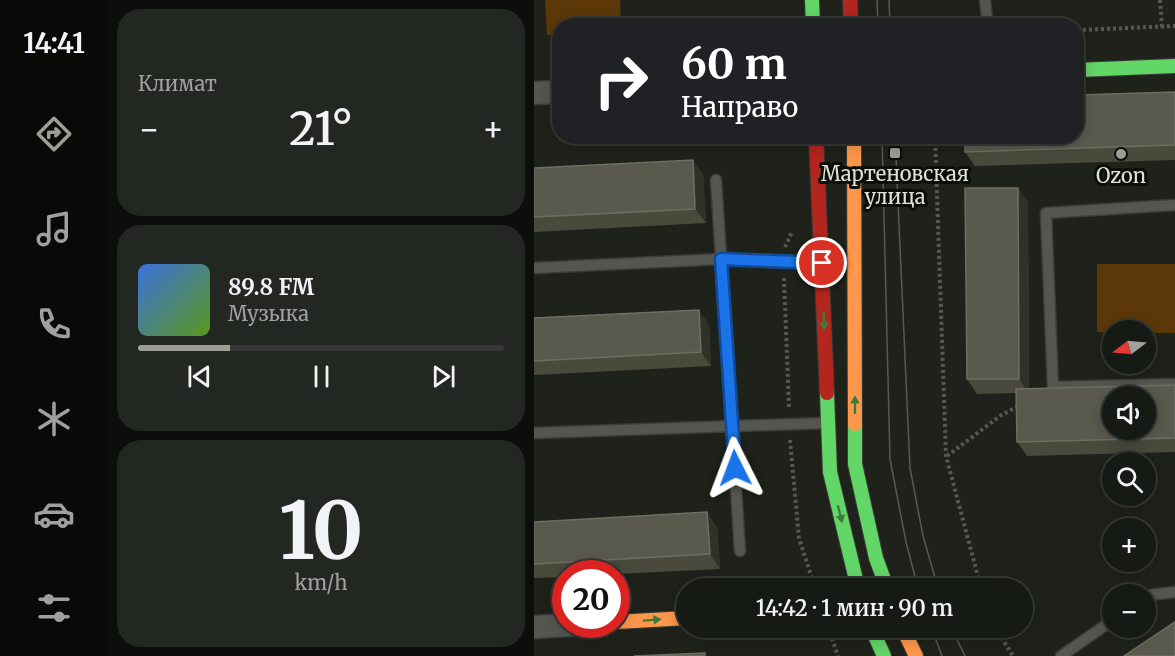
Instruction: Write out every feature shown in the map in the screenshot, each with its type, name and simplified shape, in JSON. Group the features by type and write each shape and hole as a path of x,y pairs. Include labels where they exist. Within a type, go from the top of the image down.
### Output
{"main road":[{"path":"812,0 813,18"},
{"path":"850,0 851,18"},
{"path":"1084,70 1175,66"},
{"path":"816,144 830,472 856,578"},
{"path":"854,144 855,464 876,558 883,578"},
{"path":"630,621 676,619"},
{"path":"876,638 884,656"},
{"path":"908,638 916,656"}],"street":[{"path":"534,93 552,92"},
{"path":"534,627 552,626"}],"lane":[{"path":"985,0 987,18"},
{"path":"716,180 740,551"},
{"path":"1175,205 1046,213 1053,387 1175,384"},
{"path":"534,268 721,259 822,263"},
{"path":"534,433 828,423"},
{"path":"1156,594 1175,592"},
{"path":"1061,656 1102,628"}],"path":[{"path":"1160,0 1162,27"},
{"path":"1084,30 1175,26"},
{"path":"935,144 946,456 978,578"},
{"path":"793,230 783,250 789,424 799,538 812,578"},
{"path":"946,456 1000,416 1029,400"},
{"path":"832,638 838,656"},
{"path":"1001,638 1012,656"}],"shaded area":[{"path":"545,0 620,0 621,18 552,18 552,35 547,35"},
{"path":"1097,264 1175,264 1175,333 1156,333 1156,320 1102,320 1102,332 1097,332"}],"building":[{"path":"1175,92 1175,145 965,152 965,144 1084,144 1084,95"},
{"path":"693,160 695,209 534,217 534,168"},
{"path":"965,188 1018,188 1019,379 967,379"},
{"path":"699,310 701,352 534,361 534,318"},
{"path":"1175,385 1175,438 1156,438 1156,386 1135,386"},
{"path":"1102,387 1102,440 1017,442 1016,389"},
{"path":"707,512 710,554 604,560 552,560 552,563 534,564 534,522"},
{"path":"1175,622 1175,656 1124,656 1151,638 1156,638 1156,635"},
{"path":"705,653 705,656 634,656"}],"tram line":[{"path":"877,0 878,18"},
{"path":"889,0 890,18"},
{"path":"882,144 890,459 915,578"},
{"path":"895,144 910,468 923,536 935,578"},
{"path":"935,638 942,656"},
{"path":"956,638 965,656"}],"traffic: fast":[{"path":"812,0 813,18"},
{"path":"1084,70 1175,66"},
{"path":"827,393 830,472 856,578"},
{"path":"855,424 855,464 876,558 883,578"},
{"path":"876,638 884,656"}],"traffic: slow":[{"path":"854,144 855,424"},
{"path":"630,621 676,619"},
{"path":"907,638 916,656"}],"traffic: jam":[{"path":"850,0 851,18"},
{"path":"816,144 827,393"}],"place":[{"name":"Мартеновская улица","path":"895,153"},
{"name":"Ozon","path":"1121,154"}],"route":[{"path":"735,468 721,259 822,263"}]}
